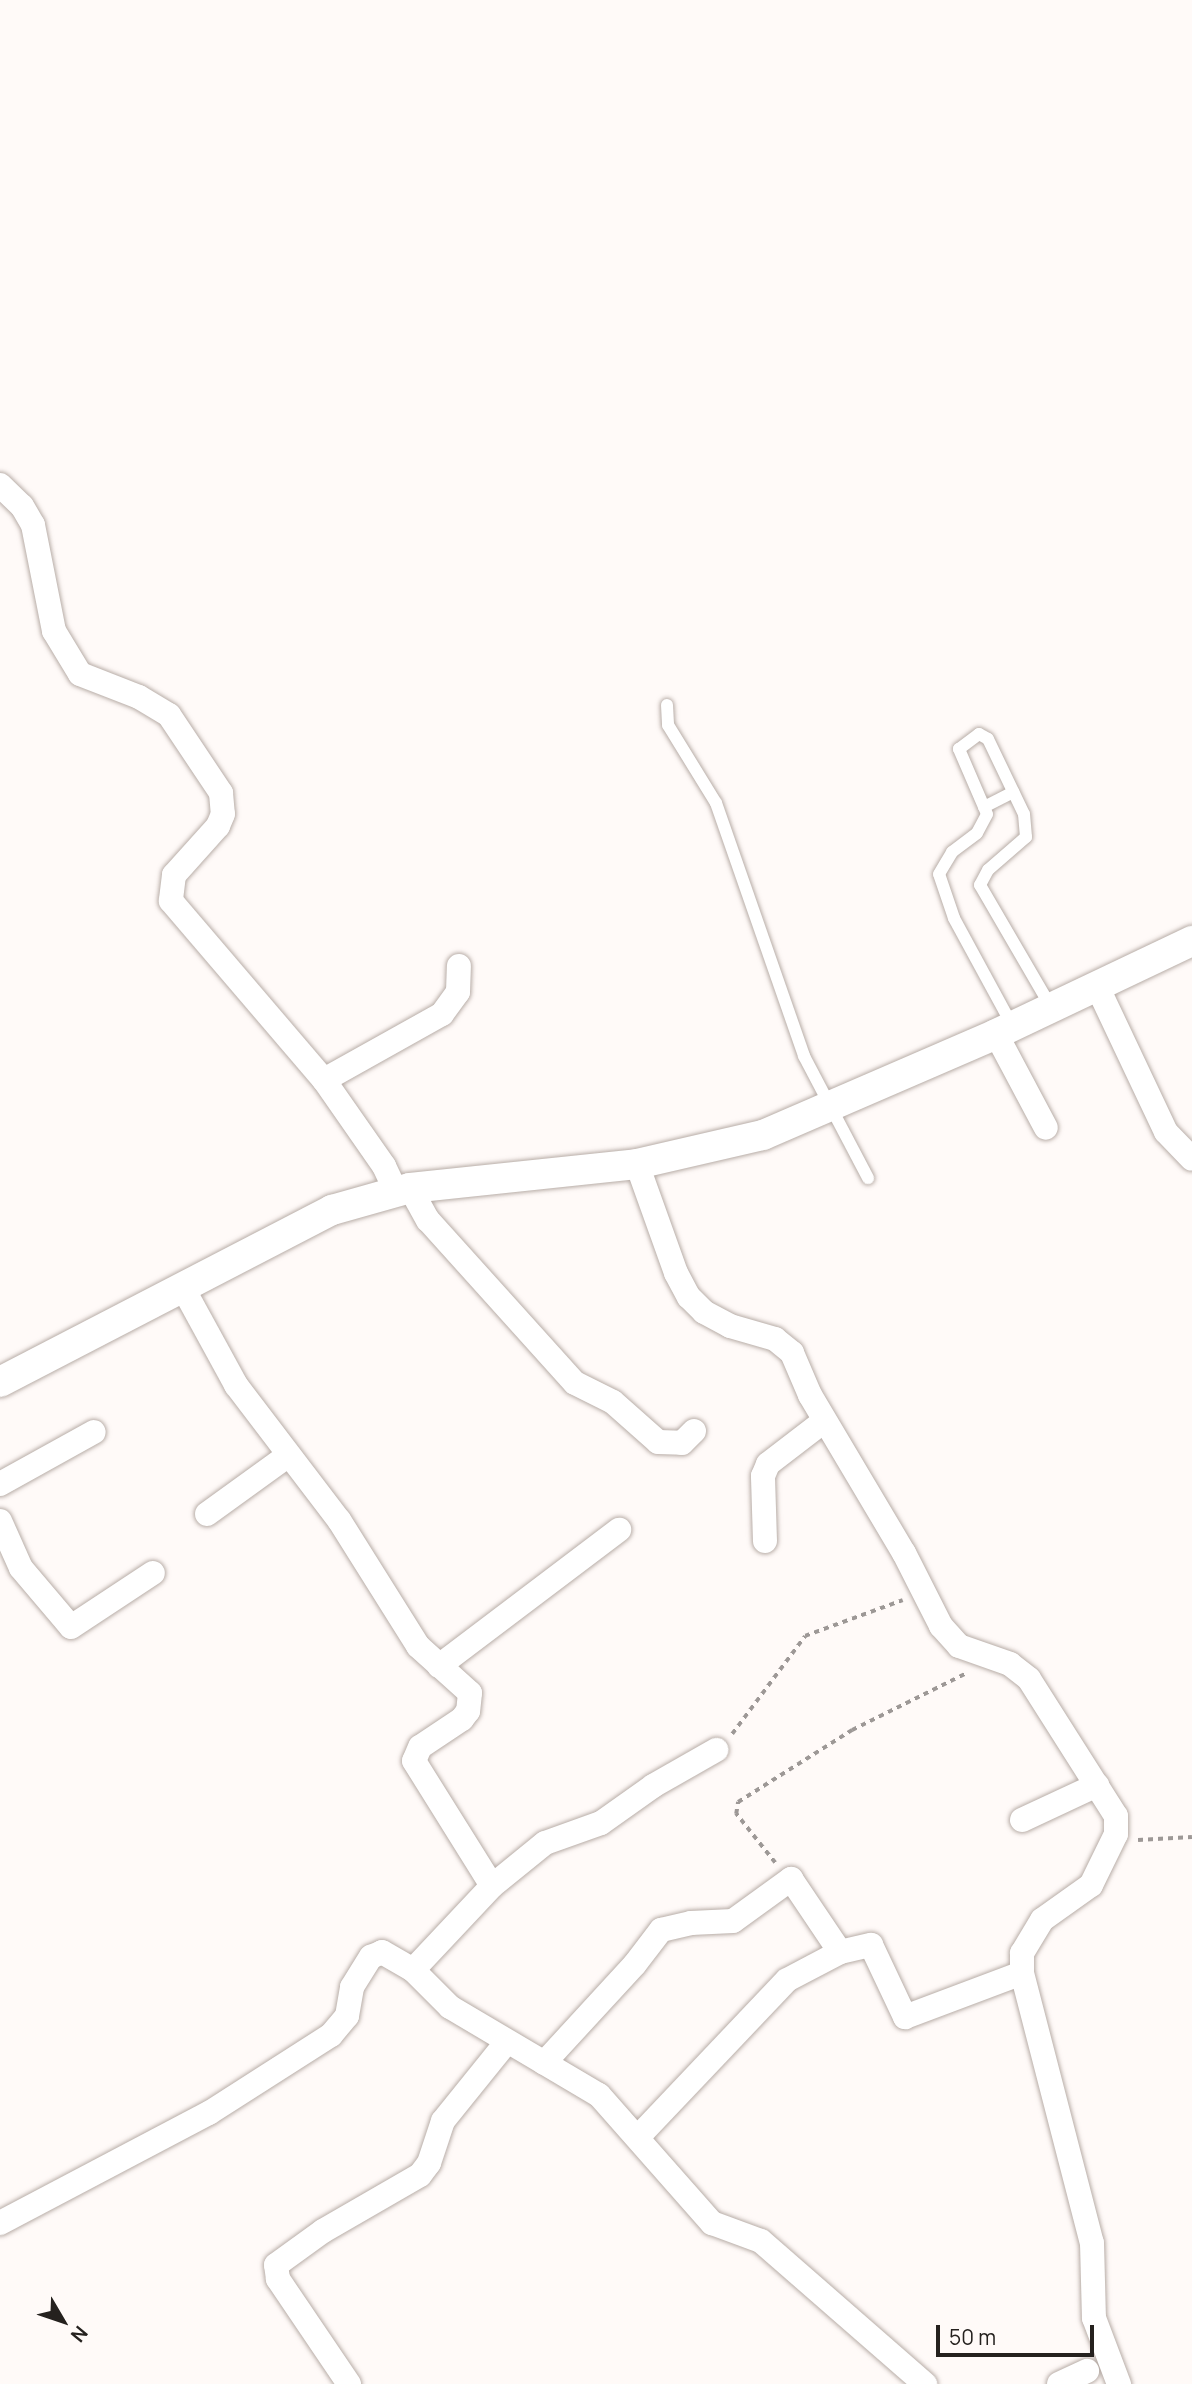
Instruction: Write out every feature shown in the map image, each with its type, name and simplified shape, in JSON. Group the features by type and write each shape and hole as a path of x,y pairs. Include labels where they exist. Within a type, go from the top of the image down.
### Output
{"street":[{"path":"0,485 22,506 33,525 54,631 80,674 139,696 169,715 221,793 223,814 218,826 174,874 171,901 324,1080 384,1166 428,1220 575,1382 613,1402 658,1442 682,1443 694,1431"},
{"path":"0,1382 321,1215 402,1189 637,1164 763,1135 1004,1030 1192,941"},
{"path":"324,1080 442,1014 458,992 460,966"},
{"path":"1097,986 1166,1132 1192,1159"},
{"path":"1004,1030 1046,1128"},
{"path":"637,1164 676,1273 689,1297 730,1326 785,1345 824,1421 950,1638 1030,1679 1116,1816 1116,1834 1091,1885 1031,1932 1023,1945 1022,1972 1089,2230 1094,2318 1119,2384"},
{"path":"183,1288 236,1385 287,1456 339,1520 418,1646 470,1693 468,1711 420,1747 416,1768 492,1886"},
{"path":"765,1541 763,1476 768,1464 824,1421"},
{"path":"0,1484 94,1432"},
{"path":"207,1514 287,1456"},
{"path":"0,1521 21,1568 71,1627 153,1573"},
{"path":"439,1666 619,1530"},
{"path":"413,1970 492,1886 545,1843 601,1824 653,1786 716,1750"},
{"path":"1023,1820 1097,1785"},
{"path":"544,2063 635,1964 661,1930 691,1923 733,1921 791,1879 840,1952"},
{"path":"638,2137 787,1980 840,1952 872,1945 905,2017 1022,1972"},
{"path":"0,2223 209,2113 331,2035 346,2016 352,1987 377,1952 394,1956 413,1970 450,2007 506,2043 599,2095 712,2222 761,2241 925,2384"},
{"path":"349,2384 278,2279 276,2265 323,2231 420,2175 429,2162 443,2121 506,2043"},
{"path":"1059,2384 1087,2371"}],"lane":[{"path":"667,705 668,725 716,803 804,1056 868,1178"},
{"path":"1004,1030 954,918 939,874 952,852 977,833 987,814 959,749 963,742 979,734 988,739 1024,814 1026,837 988,870 980,885 1051,1007"},
{"path":"984,807 1013,792"}],"path":[{"path":"716,1750 795,1646 813,1630 925,1593"},
{"path":"791,1879 760,1849 736,1814 738,1802 852,1730 995,1659"},
{"path":"1116,1834 1141,1840 1192,1837"}]}
